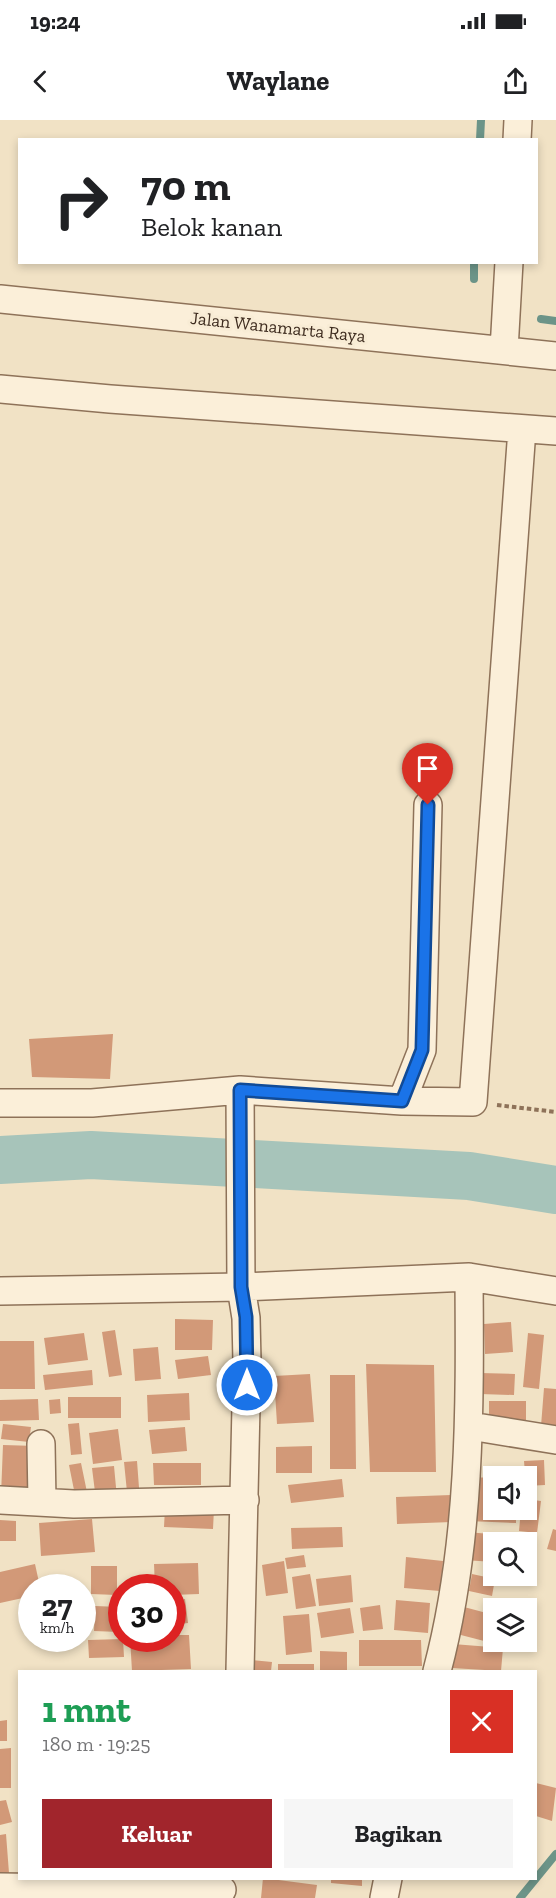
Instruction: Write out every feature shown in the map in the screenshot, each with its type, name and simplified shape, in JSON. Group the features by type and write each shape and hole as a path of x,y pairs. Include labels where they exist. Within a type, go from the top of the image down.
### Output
{"street":[{"path":"517,138 518,120"},
{"path":"504,350 509,264"},
{"name":"Jalan Wanamarta Raya","path":"0,299 556,356"},
{"path":"0,388 110,399 556,431"},
{"path":"0,1103 473,1102 522,429"},
{"path":"402,1101 422,1050 428,805"},
{"path":"239,1102 241,1276 246,1317 247,1362 240,1670"},
{"path":"0,1291 241,1276 469,1277 556,1291"},
{"path":"437,1670 450,1615 470,1426 469,1277"},
{"path":"470,1426 556,1440"},
{"path":"40,1444 42,1500"},
{"path":"0,1500 42,1500 74,1504 245,1500"},
{"path":"384,1898 388,1880"},
{"path":"0,1887 222,1889"}],"path":[{"path":"473,1102 556,1112"}],"building":[{"path":"113,1034 110,1079 32,1077 29,1039"},
{"path":"175,1319 213,1320 212,1350 175,1350"},
{"path":"511,1322 513,1352 485,1354 484,1324"},
{"path":"115,1330 122,1375 109,1377 102,1332"},
{"path":"84,1333 88,1360 48,1365 44,1338"},
{"path":"528,1333 544,1335 539,1389 523,1387"},
{"path":"0,1341 34,1341 35,1389 0,1389"},
{"path":"158,1347 161,1379 135,1381 133,1349"},
{"path":"208,1356 211,1375 178,1379 175,1360"},
{"path":"366,1364 434,1365 436,1472 370,1472"},
{"path":"92,1370 93,1385 45,1390 43,1375"},
{"path":"480,1373 515,1374 514,1395 480,1394"},
{"path":"310,1374 314,1422 277,1424 274,1376"},
{"path":"330,1375 355,1375 356,1469 330,1469"},
{"path":"544,1388 556,1389 556,1427 541,1426"},
{"path":"189,1393 190,1420 148,1422 147,1395"},
{"path":"68,1397 121,1397 121,1418 68,1418"},
{"path":"38,1399 39,1420 0,1421 0,1400"},
{"path":"60,1399 61,1413 50,1414 49,1400"},
{"path":"489,1401 526,1401 526,1423 489,1423"},
{"path":"79,1423 82,1454 71,1455 68,1424"},
{"path":"3,1424 31,1427 29,1442 1,1439"},
{"path":"185,1427 187,1451 152,1454 149,1430"},
{"path":"118,1429 122,1460 93,1464 89,1433"},
{"path":"3,1445 36,1446 34,1497 1,1495"},
{"path":"312,1446 312,1473 276,1473 276,1447"},
{"path":"544,1460 545,1485 537,1485 537,1466 524,1466 524,1461"},
{"path":"137,1461 140,1501 128,1502 124,1462"},
{"path":"81,1463 88,1497 76,1500 69,1465"},
{"path":"153,1463 201,1463 201,1485 154,1485"},
{"path":"114,1466 117,1498 96,1500 92,1468"},
{"path":"471,1477 483,1478 483,1520 516,1520 516,1523 468,1521"},
{"path":"342,1479 344,1497 291,1503 288,1485"},
{"path":"451,1495 452,1522 397,1524 396,1497"},
{"path":"537,1500 541,1501 537,1533 519,1531 520,1520 537,1520"},
{"path":"165,1508 214,1509 213,1529 164,1527"},
{"path":"92,1519 95,1552 41,1556 39,1523"},
{"path":"0,1520 16,1521 16,1541 0,1541"},
{"path":"342,1527 343,1547 292,1549 291,1528"},
{"path":"553,1529 556,1530 556,1551 547,1549"},
{"path":"466,1532 483,1533 483,1561 464,1560"},
{"path":"304,1555 306,1567 287,1569 285,1558"},
{"path":"406,1557 443,1561 440,1591 404,1588"},
{"path":"284,1561 288,1593 266,1596 262,1565"},
{"path":"198,1563 199,1594 186,1594 186,1574 154,1574 154,1564"},
{"path":"35,1564 37,1574 18,1574 18,1599 0,1603 0,1572"},
{"path":"91,1566 117,1566 117,1574 108,1574 108,1595 96,1594 96,1574 91,1574"},
{"path":"310,1574 316,1606 296,1609 292,1577"},
{"path":"472,1574 483,1576 483,1586 494,1586 492,1596 469,1591"},
{"path":"351,1575 353,1602 319,1606 316,1579"},
{"path":"396,1600 430,1603 428,1633 394,1630"},
{"path":"380,1605 383,1629 363,1631 360,1608"},
{"path":"96,1606 108,1607 108,1632 96,1631"},
{"path":"464,1607 483,1612 483,1641 457,1634"},
{"path":"350,1608 354,1633 321,1638 317,1613"},
{"path":"309,1614 312,1652 286,1655 283,1616"},
{"path":"186,1635 189,1635 191,1669 132,1670 131,1652 186,1652"},
{"path":"108,1639 108,1652 124,1652 124,1657 89,1658 89,1652 96,1652 96,1640"},
{"path":"359,1640 421,1640 422,1666 359,1666"},
{"path":"453,1644 483,1646 483,1652 503,1652 501,1670 452,1668"},
{"path":"320,1651 347,1652 347,1670 320,1670"},
{"path":"252,1660 272,1662 271,1670 251,1670"},
{"path":"278,1664 314,1664 314,1670 278,1670"},
{"path":"7,1720 7,1741 0,1741 0,1721"},
{"path":"11,1748 11,1788 0,1788 0,1749"},
{"path":"537,1783 556,1788 552,1821 537,1816"},
{"path":"6,1800 12,1822 0,1825 0,1801"},
{"path":"6,1834 9,1873 0,1874 0,1835"},
{"path":"263,1880 317,1885 315,1898 261,1898"},
{"path":"331,1880 362,1880 362,1886 331,1883"}],"waterway":[{"path":"480,138 481,120"},
{"path":"474,264 474,279"},
{"path":"541,319 556,321"},
{"path":"0,1160 91,1155 469,1176 556,1190"},
{"path":"537,1877 556,1854"},
{"path":"520,1898 535,1880"}],"route":[{"path":"247,1385 246,1317 241,1287 240,1090 402,1101 422,1050 428,805"}]}
